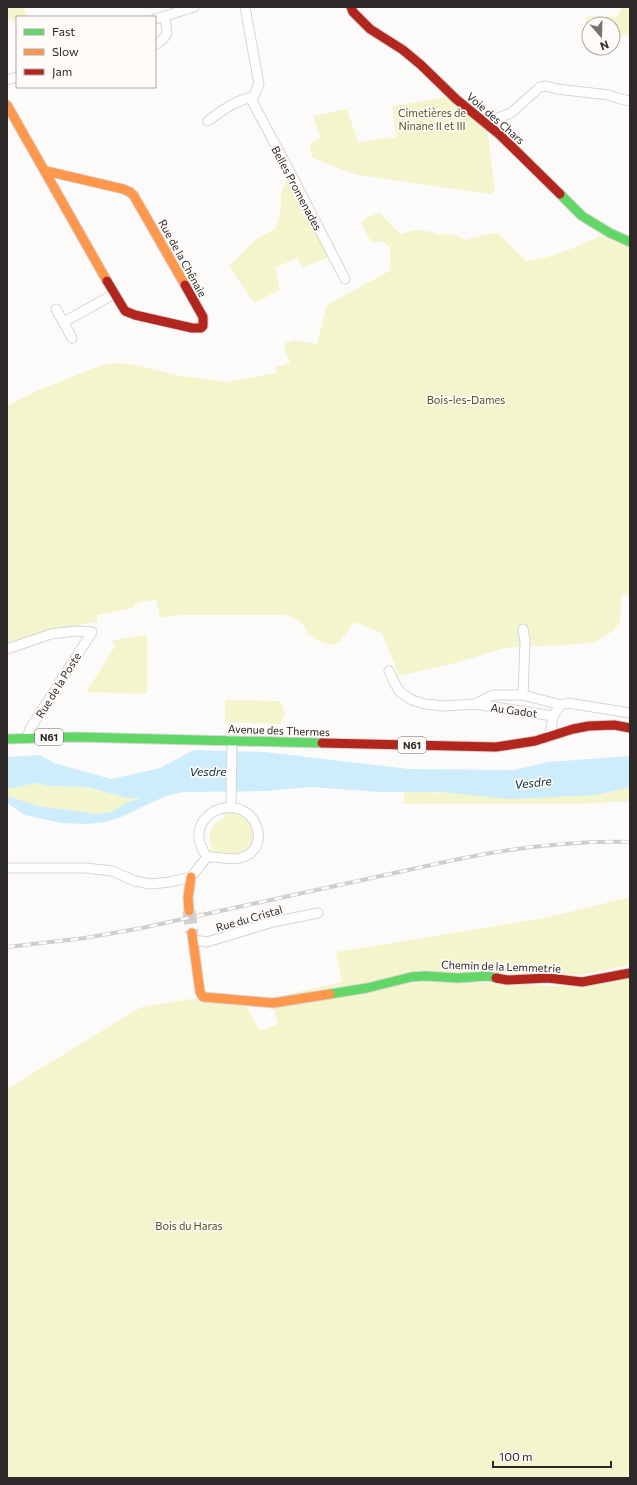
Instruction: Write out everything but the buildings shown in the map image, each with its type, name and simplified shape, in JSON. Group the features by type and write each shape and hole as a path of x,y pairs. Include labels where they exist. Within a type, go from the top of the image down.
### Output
{"street":[{"path":"156,44 164,40 168,28 159,18 192,7"},
{"path":"208,121 239,101 245,98 253,97 259,84 246,7"},
{"name":"Voie des Chars","path":"351,7 358,18 370,29 403,50 421,65 456,99 500,135 582,216 610,234 630,242"},
{"path":"485,123 511,113 540,87 546,86 557,89 609,95 630,101"},
{"name":"Belles Promenades","path":"253,97 252,101 345,279"},
{"name":"Rue de la Chênaie","path":"7,105 46,171 114,294 125,310 135,315 192,328 202,328 203,317 134,196 130,192 123,189 46,171"},
{"path":"64,322 114,294"},
{"path":"56,309 72,338"},
{"path":"523,629 525,641 523,695"},
{"name":"Rue de la Poste","path":"7,649 51,634 76,631 92,632 30,729 27,738"},
{"name":"Au Gadot","path":"389,671 394,684 400,692 412,700 425,704 444,706 475,704 552,716"},
{"name":"Au Gadot","path":"475,704 494,695 523,695 561,705"},
{"path":"550,737 552,716 561,705 568,703 630,713"},
{"name":"Avenue des Thermes","path":"7,740 75,737 496,747 518,745 550,737 566,730 593,726 612,724 630,728"},
{"name":"Avenue des Thermes","path":"550,737 630,731"},
{"path":"231,807 232,740"},
{"path":"188,911 191,877 206,857 216,856 239,859 250,853 257,843 258,831 252,818 241,809 231,807 222,808 213,812 207,817 199,831 201,848 206,857"},
{"path":"7,868 86,868 112,871 135,881 150,884 191,877"},
{"name":"Rue du Cristal","path":"193,936 207,942 273,922 318,913"},
{"name":"Chemin de la Lemmetrie","path":"193,936 200,992 203,996 273,1003 367,988 411,977 426,976 458,978 488,976 507,980 548,978 582,982 630,973"}],"green space":[{"path":"7,7 23,7 27,15 16,16 16,22 7,19"},
{"path":"622,7 630,7 630,36 621,35 621,16 618,16"},
{"name":"Cimetières de Ninane II et III","path":"447,97 487,129 495,191 489,194 357,175 312,158 310,143 320,138 313,116 347,109 358,142 396,137 392,106"},
{"path":"287,179 330,257 303,267 297,258 275,268 280,290 254,303 229,266 255,240 276,228 281,209 281,194"},
{"name":"Bois-les-Dames","path":"380,213 400,234 415,230 427,231 439,235 454,234 465,240 498,233 526,261 555,255 600,236 630,245 630,596 622,594 620,622 613,631 596,642 505,648 455,663 399,676 382,633 354,622 340,642 333,645 315,640 307,633 304,626 298,620 286,615 179,615 160,618 156,600 138,602 133,608 97,615 97,622 41,632 7,643 7,406 39,390 102,365 118,363 136,365 181,376 227,382 276,373 276,367 290,363 285,351 285,343 295,340 317,344 327,305 391,270 390,247 383,242 371,242 361,223 367,217"},
{"path":"147,635 147,694 86,692 116,645 112,642 114,640"},
{"path":"225,700 280,701 285,713 280,724 225,722"},
{"path":"36,783 49,786 87,787 127,798 141,797 128,802 111,812 98,814 39,806 7,796 7,789"},
{"path":"630,787 630,801 577,804 403,804 405,792 597,795"},
{"path":"223,810 229,810 248,816 256,832 252,847 239,856 211,853 207,851 212,848 210,843 210,834 213,826 225,818"},
{"path":"630,897 630,965 582,975 439,972 276,1000 275,997 342,982 336,952 545,918"},
{"name":"Bois du Haras","path":"630,978 630,1472 626,1478 7,1478 7,1089 141,1007 197,998 198,1002 245,1004 260,1031 278,1024 273,1007 395,985 432,981 582,987"}],"water":[{"name":"Vesdre","path":"194,750 265,752 409,769 514,770 548,762 630,756 630,787 597,795 510,799 439,792 381,792 309,787 267,791 183,792 166,796 119,818 106,822 87,824 61,823 25,815 7,803 7,796 39,806 98,814 111,812 128,802 141,798 127,798 87,787 49,786 36,783 7,789 7,757 40,755 54,763 111,779 160,768"}],"tunnel":[{"path":"189,911 192,933"}],"railway":[{"path":"7,947 85,938 142,928 454,860 498,852 585,842 630,842"}],"traffic: fast":[{"path":"560,194 582,216 610,233 630,242"},
{"path":"7,739 75,737 322,743"},
{"path":"330,994 367,988 411,977 425,976 458,978 488,976 496,978"}],"traffic: slow":[{"path":"7,105 107,281"},
{"path":"46,171 123,189 130,192 134,196 185,285"},
{"path":"189,911 188,898 191,877"},
{"path":"192,933 200,992 203,997 273,1003 330,994"}],"traffic: jam":[{"path":"351,7 353,12 370,29 403,50 421,65 456,99 500,135 560,194"},
{"path":"107,281 125,311 135,315 192,328 201,328 203,326 203,317 185,285"},
{"path":"322,743 496,747 535,741 573,729 589,726 614,725 630,728"},
{"path":"496,978 507,980 548,978 582,982 630,973"}]}
